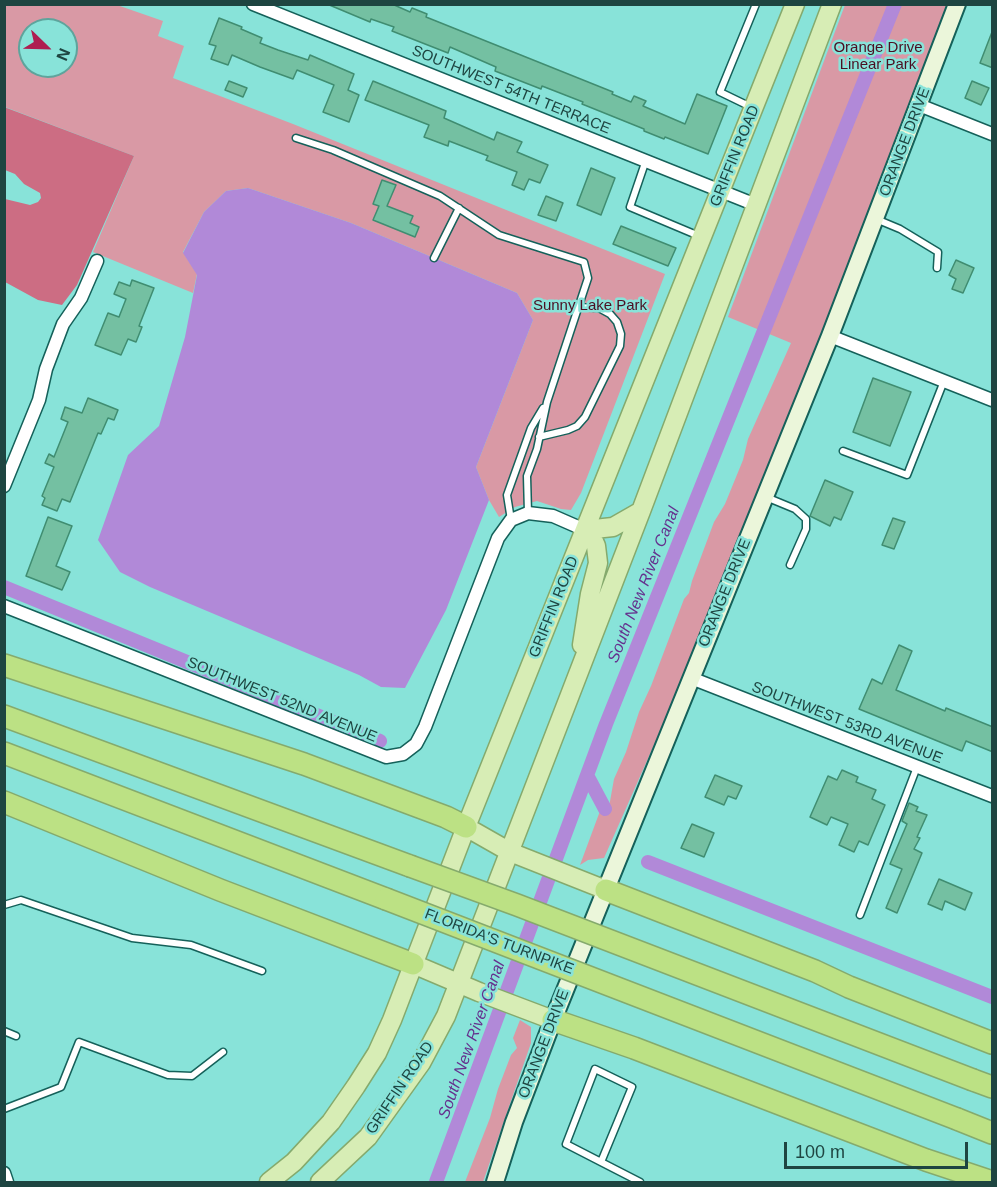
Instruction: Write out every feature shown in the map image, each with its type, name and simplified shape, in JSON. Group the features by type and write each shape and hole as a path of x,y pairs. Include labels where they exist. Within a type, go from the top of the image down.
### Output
{"highway":[{"path":"4,665 304,764 426,809 466,827"},
{"path":"4,716 528,909 983,1084"},
{"name":"FLORIDA'S TURNPIKE","path":"4,753 993,1133"},
{"path":"4,802 231,894 413,964"},
{"path":"606,890 815,970 849,987 993,1043"},
{"path":"553,1020 634,1048 926,1160 993,1182"}],"main road":[{"name":"GRIFFIN ROAD","path":"269,1182 294,1162 331,1122 377,1053 400,1002 466,827 795,4"},
{"name":"GRIFFIN ROAD","path":"320,1182 368,1137 421,1063 444,1021 576,682 832,4"},
{"path":"585,530 614,527 641,510"},
{"path":"576,682 590,594 598,563 596,546 585,530"},
{"path":"466,827 510,852 606,890"},
{"path":"413,964 525,1011 553,1020"}],"street":[{"name":"SOUTHWEST 54TH TERRACE","path":"254,4 756,205"},
{"name":"ORANGE DRIVE","path":"495,1182 514,1122 553,1020 830,336 957,4"},
{"path":"919,105 993,134"},
{"path":"4,486 39,400 46,369 63,324 81,298 97,261"},
{"path":"830,336 993,400"},
{"path":"511,520 528,513 553,516 585,530"},
{"name":"SOUTHWEST 52ND AVENUE","path":"4,606 386,757 403,754 410,749 416,744 425,727 498,538 511,520"},
{"name":"SOUTHWEST 53RD AVENUE","path":"691,678 993,796"},
{"path":"4,1173 7,1182"}],"lane":[{"path":"754,108 720,92 756,4"},
{"path":"296,138 333,150 440,196 499,235 584,262 588,278 547,402 527,476 528,513"},
{"path":"646,160 630,207 702,237"},
{"path":"434,258 459,208"},
{"path":"876,218 900,229 938,252 937,268"},
{"path":"539,437 577,426 585,417 620,346 621,334 617,322 610,314 599,308 578,308"},
{"path":"843,451 907,475 945,381"},
{"path":"511,520 507,495 531,428 547,402"},
{"path":"765,496 795,509 806,519 806,529 790,565"},
{"path":"860,915 918,767"},
{"path":"4,905 21,900 132,938 191,945 262,971"},
{"path":"4,1031 16,1036"},
{"path":"4,1109 61,1087 79,1042 168,1075 192,1076 223,1052"},
{"path":"601,1162 632,1087 595,1069 566,1144 601,1162 640,1182"}],"green space":[{"name":"Sunny Lake Park","path":"4,5 117,5 163,21 158,36 184,46 173,78 665,274 581,493 571,510 537,501 515,507 499,517 489,500 476,467 533,320 517,293 351,223 248,188 226,191 204,212 183,252 197,274 193,293 93,252 134,156 5,107"},
{"name":"Orange Drive Linear Park","path":"845,5 950,5 783,435 669,711 604,858 588,860 580,865 600,811 609,807 614,779 626,752 639,712 684,599 689,593 714,522 725,504 743,460 748,439 791,343 728,317"},
{"path":"520,1020 531,1027 531,1043 483,1182 465,1182 511,1055 517,1048 513,1038"}],"shaded area":[{"path":"4,107 134,156 77,285 62,305 38,300 5,282 5,199 30,205 41,198 40,193 24,184 15,174 5,170"},
{"path":"248,188 351,223 517,293 533,320 476,467 489,500 446,610 405,688 381,687 359,675 150,587 120,572 98,540 128,455 159,426 185,337 197,275 183,253 204,212 226,191"}],"building":[{"path":"327,4 392,4 410,12 412,8 427,14 426,17 613,92 612,94 631,102 634,96 646,101 643,106 685,124 697,94 727,106 708,154 644,131 644,129 582,104 583,102 542,86 541,89 495,71 496,67 450,47 448,53 392,31 394,27 371,19 370,22"},
{"path":"219,18 262,38 260,43 308,60 310,55 354,74 348,90 359,95 349,122 323,112 334,85 297,70 293,79 232,55 228,65 211,59 216,46 209,44"},
{"path":"993,32 993,68 980,63"},
{"path":"229,81 247,88 243,97 225,90"},
{"path":"373,81 446,111 444,118 494,140 497,132 522,142 517,152 548,165 540,183 529,179 524,190 512,185 517,172 486,160 488,156 449,141 448,146 424,137 429,125 365,100"},
{"path":"972,81 989,88 981,105 965,98"},
{"path":"591,168 615,178 601,215 577,205"},
{"path":"382,180 396,185 387,206 413,216 410,223 419,227 415,237 373,220 379,206 373,204"},
{"path":"546,196 563,203 556,221 538,215"},
{"path":"621,226 676,248 668,266 613,244"},
{"path":"956,260 974,268 963,293 952,289 956,279 949,275"},
{"path":"132,280 154,288 139,326 142,327 136,342 128,339 121,355 95,345 108,313 119,317 126,299 114,294 119,282 130,286"},
{"path":"873,378 911,392 890,446 853,432"},
{"path":"88,398 118,410 114,420 108,418 101,434 98,433 70,502 62,499 57,511 42,505 45,498 42,496 54,467 45,463 49,454 54,457 68,422 61,419 65,407 82,413"},
{"path":"825,480 853,492 841,520 834,517 830,526 810,516"},
{"path":"48,517 72,526 56,566 70,572 62,590 26,576"},
{"path":"893,518 905,522 894,549 882,545"},
{"path":"899,645 912,651 896,690 945,711 946,708 993,727 993,752 966,741 962,751 859,709 872,679 882,684"},
{"path":"842,770 858,777 856,782 876,790 872,799 885,805 868,845 859,841 854,852 839,845 848,824 831,817 827,825 810,817 828,776 837,780"},
{"path":"715,775 742,786 736,799 728,796 724,805 705,797"},
{"path":"909,803 918,807 916,811 927,815 914,849 922,853 897,913 886,908 902,869 890,864 907,824 902,821"},
{"path":"692,824 714,833 704,857 681,848"},
{"path":"939,879 972,893 965,910 945,901 942,910 928,904"}],"waterway":[{"name":"South New River Canal","path":"436,1182 606,724 895,4"},
{"path":"4,587 380,741"},
{"path":"587,775 605,809"},
{"path":"648,862 992,997"}]}
